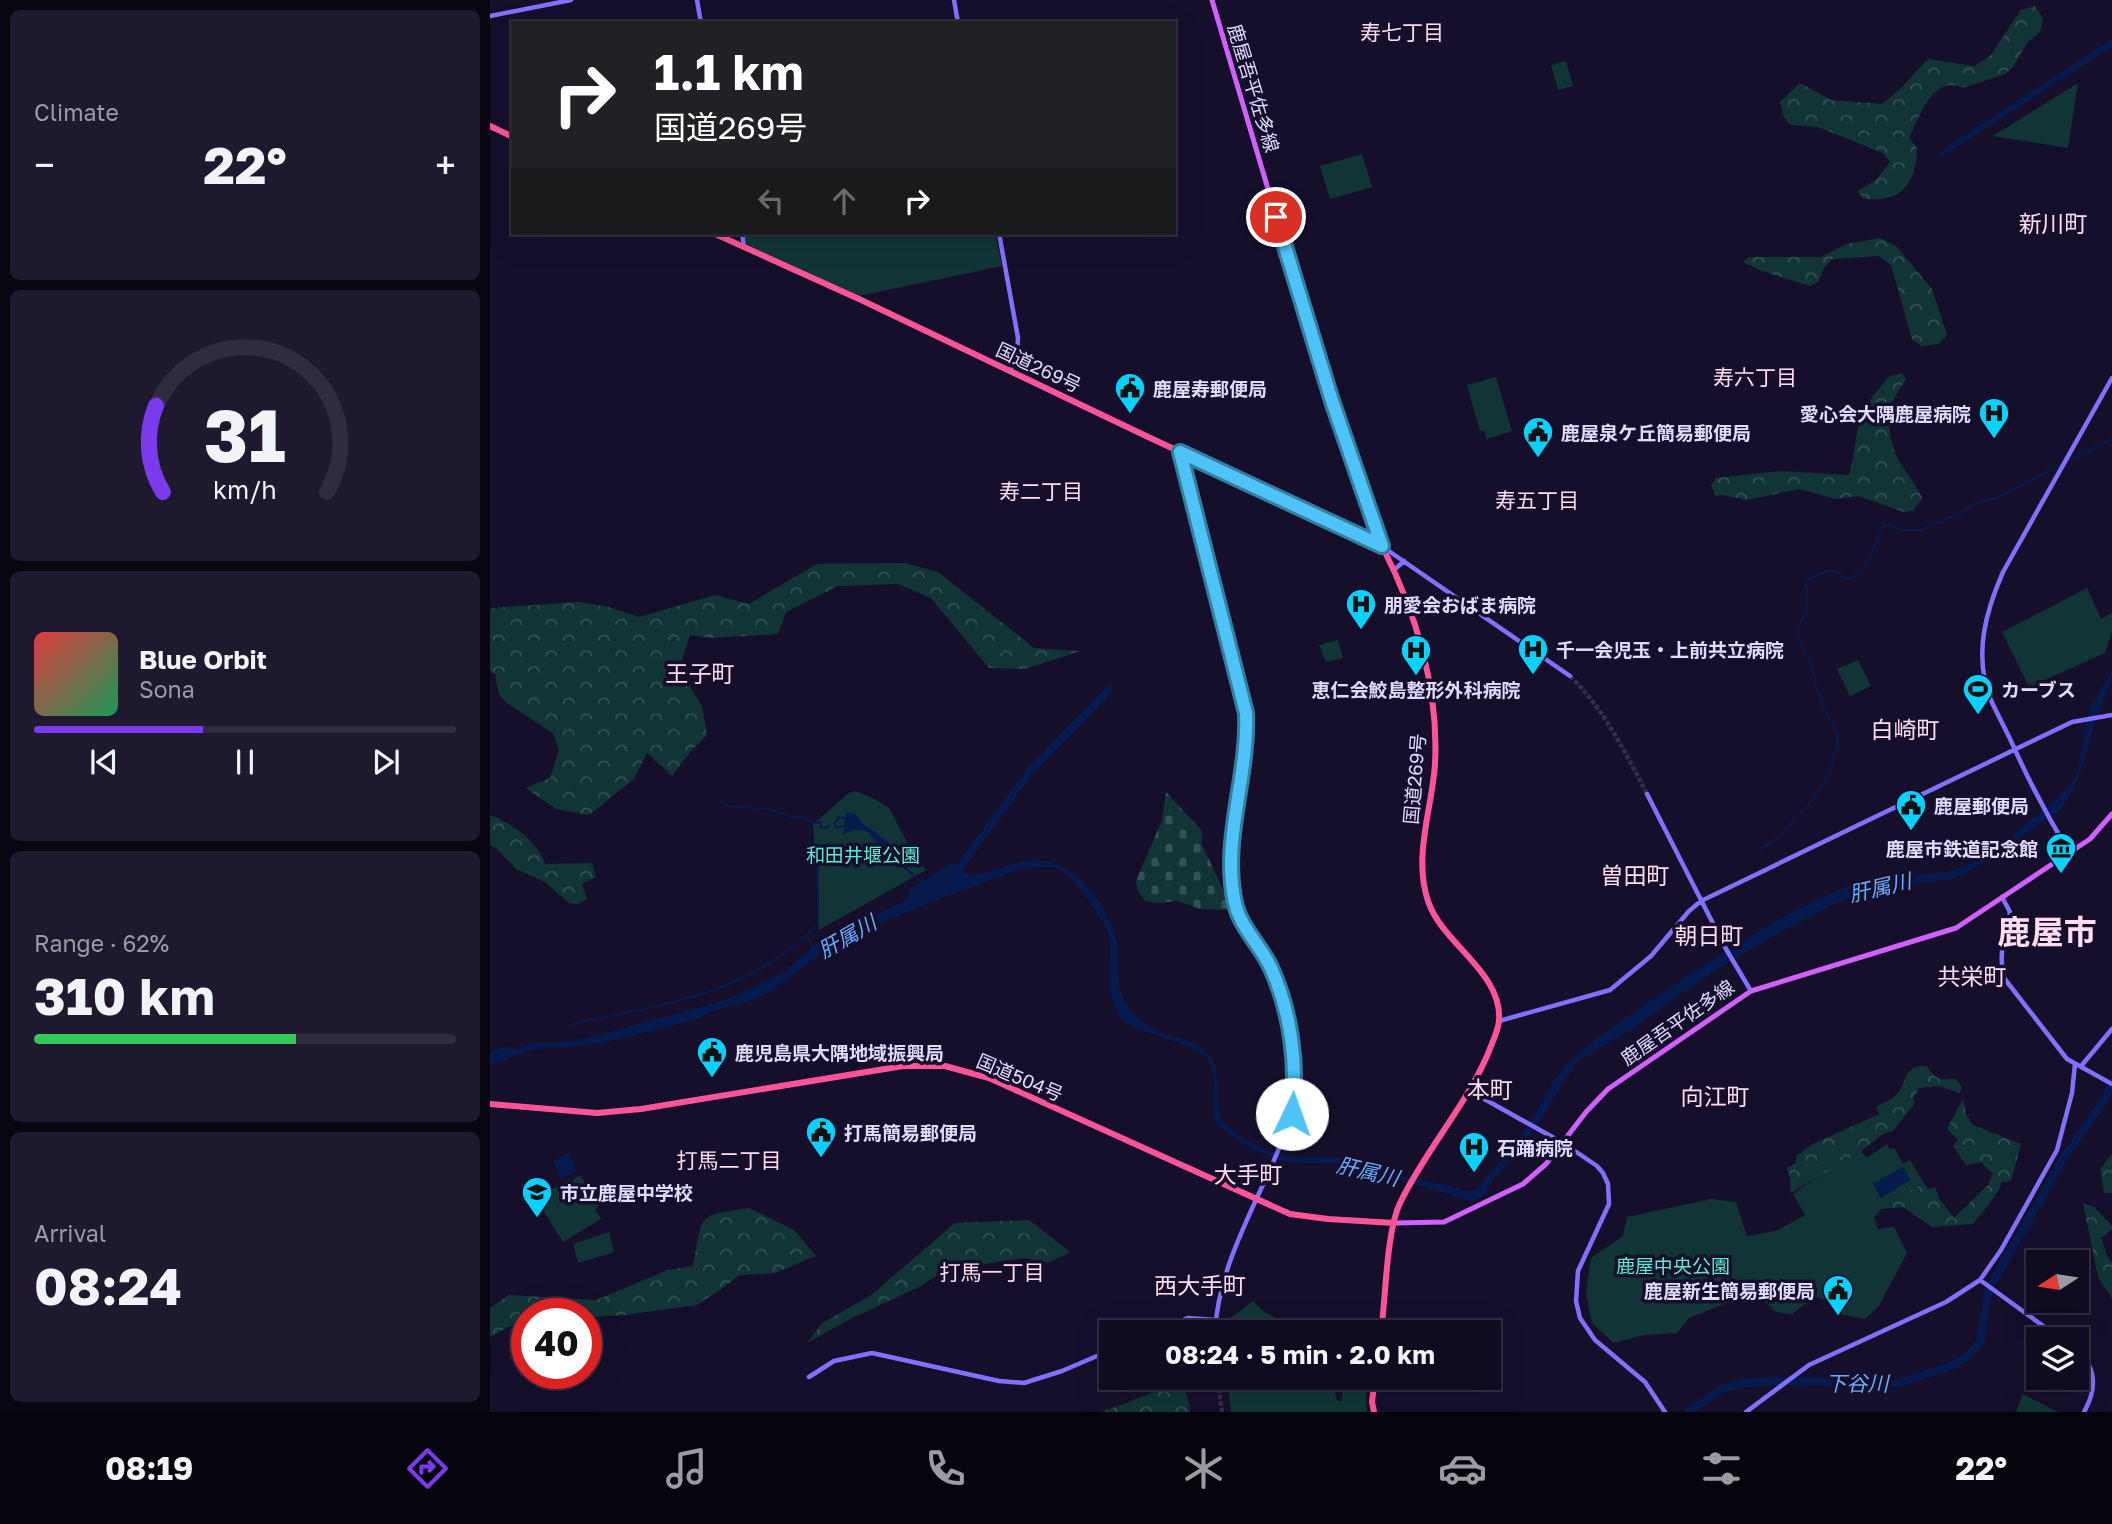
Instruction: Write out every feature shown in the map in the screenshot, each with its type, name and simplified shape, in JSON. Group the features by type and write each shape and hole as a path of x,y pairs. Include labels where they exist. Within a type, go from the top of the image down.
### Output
{"highway":[{"path":"490,126 511,136"},
{"name":"国道269号","path":"717,235 1382,546 1416,625 1433,706 1435,764 1422,863 1427,900 1442,928 1484,974 1496,1003 1499,1021"},
{"path":"1382,1320 1397,1210 1417,1173 1470,1091 1493,1042 1499,1021"},
{"name":"国道504号","path":"490,1104 597,1114 903,1066 945,1066 966,1070 1004,1084 1256,1200 1295,1215 1394,1223"},
{"path":"1373,1390 1374,1412"}],"main road":[{"name":"鹿屋吾平佐多線","path":"1212,0 1320,363 1359,486 1382,546"},
{"name":"鹿屋吾平佐多線","path":"1394,1223 1444,1222 1534,1176 1608,1089 1751,991 1956,928 2090,839 2112,814"}],"street":[{"path":"490,16 571,0"},
{"path":"697,0 701,21"},
{"path":"954,0 958,21"},
{"path":"742,235 744,247"},
{"path":"999,235 1018,338 1017,354 1010,371"},
{"path":"2069,852 2041,806 1987,689 1982,653 1984,626 1991,599 2003,572 2112,378"},
{"path":"1180,452 1246,713 1247,736 1231,852 1235,905 1270,967 1286,1009 1295,1094 1292,1114 1278,1150 1238,1238 1216,1320 1183,1320"},
{"path":"1382,546 1570,676"},
{"path":"1394,570 1404,561"},
{"path":"1499,1021 1610,990 1651,956 1689,911 1701,901 2072,722 2112,715"},
{"path":"1647,794 1734,965 1751,991"},
{"path":"2002,897 2010,912 2002,943 2001,966 2004,978 2063,1053 2075,1064 2082,1065 2110,1083"},
{"path":"2082,1065 2112,1029"},
{"path":"1746,1412 1809,1365 1946,1302 1980,1280 2001,1250 2057,1150 2072,1093 2075,1064"},
{"path":"1470,1091 1563,1143 1604,1173 1610,1194 1606,1214 1592,1237 1578,1270 1576,1301 1580,1318 1595,1340 1645,1382 1665,1412"},
{"path":"1980,1280 2044,1327"},
{"path":"809,1377 834,1361 872,1353 999,1381 1024,1383 1052,1375 1099,1355"},
{"path":"2084,1412 2091,1400 2094,1383 2089,1366"}],"green space":[{"path":"2035,6 2043,19 2040,32 2027,43 2013,67 2005,74 1963,88 1952,85 1943,87 1928,100 1909,138 1917,148 1914,171 1907,185 1895,195 1881,199 1863,199 1858,191 1876,180 1890,162 1883,153 1818,127 1790,125 1784,117 1780,102 1800,83 1831,100 1882,104 1928,59 1975,66 1991,55 2021,10"},
{"path":"1566,61 1573,86 1558,90 1551,65"},
{"path":"2078,83 2068,148 1993,136"},
{"path":"1362,154 1372,187 1330,199 1320,166"},
{"path":"744,235 995,235 1002,266 859,296 747,246"},
{"path":"1880,238 1896,246 1932,289 1947,335 1939,344 1921,346 1912,339 1891,265 1879,256 1832,259 1824,268 1819,281 1810,286 1743,262 1749,257 1821,257 1847,244"},
{"path":"1902,373 1906,379 1891,404 1889,428 1896,456 1922,498 1913,511 1904,512 1858,496 1835,499 1799,489 1746,500 1715,496 1711,485 1716,478 1780,471 1849,475 1863,413 1890,376"},
{"path":"1200,376 1202,386 1169,393 1167,383"},
{"path":"1496,377 1512,431 1487,439 1484,430 1480,431 1467,385"},
{"path":"905,563 938,572 1034,648 1080,651 1025,669 989,668 931,598 898,584 838,586 786,612 778,634 711,638 690,635 682,660 685,678 702,706 707,735 672,776 647,753 634,779 589,815 556,809 526,788 550,778 559,750 553,733 508,704 499,695 495,674 490,671 490,608 579,602 609,607 639,617 715,595 749,604 817,564"},
{"path":"2087,588 2101,619 2112,613 2112,632 2105,653 2029,687 2002,632"},
{"path":"1338,640 1343,658 1326,662 1319,645"},
{"path":"1858,660 1871,686 1850,696 1837,669"},
{"name":"和田井堰公園","path":"856,791 889,808 914,855 926,870 819,930 818,855 815,855 813,824 849,793"},
{"path":"1166,792 1202,831 1201,843 1233,910 1200,909 1178,901 1145,901 1138,891 1136,881 1162,820"},
{"path":"490,815 523,834 537,848 545,864 592,863 596,877 582,884 587,899 578,904 569,903 545,882 516,869 495,847 490,846"},
{"path":"1919,1066 1927,1066 1939,1079 1956,1080 1962,1088 1959,1093 1939,1086 1919,1088 1913,1099 1915,1103 1893,1131 1883,1134 1861,1151 1791,1193 1787,1168 1796,1163 1796,1156 1813,1144 1879,1114 1876,1107 1895,1096 1907,1074"},
{"path":"1963,1099 1966,1114 1973,1125 2021,1144 2011,1181 2002,1182 1973,1224 1932,1227 1903,1207 1880,1209 1924,1183 1928,1189 1935,1187 1939,1198 1954,1218 1988,1185 1993,1174 1981,1162 1966,1165 1953,1146 1958,1140 1947,1129"},
{"name":"鹿屋中央公園","path":"1887,1144 1890,1149 1894,1148 1903,1164 1910,1160 1924,1183 1881,1209 1874,1218 1878,1229 1894,1227 1907,1253 1878,1307 1865,1319 1840,1314 1826,1300 1815,1297 1792,1314 1776,1312 1754,1292 1689,1318 1677,1333 1644,1335 1614,1343 1592,1323 1586,1293 1591,1258 1623,1236 1627,1217 1711,1199 1736,1202 1747,1236 1776,1231 1805,1215 1793,1194 1851,1155 1861,1151 1867,1158"},
{"path":"2112,1154 2112,1193 2104,1193 2100,1169"},
{"path":"580,1175 599,1205 595,1209 601,1219 563,1242 536,1199"},
{"path":"2083,1203 2094,1207 2112,1226 2101,1238 2112,1262 2112,1298 2098,1277"},
{"path":"749,1208 794,1230 816,1256 775,1273 740,1275 696,1305 602,1316 601,1298 668,1270 693,1266 701,1227 710,1216"},
{"path":"1029,1220 1070,1252 1048,1263 1025,1258 945,1270 921,1286 850,1319 807,1343 822,1323 870,1296 955,1223"},
{"path":"609,1232 614,1252 578,1263 573,1244"},
{"path":"509,1295 561,1298 511,1298 511,1326 490,1337 490,1308"},
{"path":"1253,1301 1263,1311 1280,1320 1229,1320"},
{"path":"1160,1390 1184,1390 1190,1412 1102,1412"},
{"path":"1228,1390 1335,1390 1337,1401 1341,1401 1344,1390 1367,1390 1367,1412 1231,1412"},
{"path":"2023,1394 2058,1412 2016,1412"}],"water":[{"path":"2112,39 2112,47 1941,157 1939,154 1949,145"},
{"name":"肝属川","path":"2112,668 2108,690 2081,771 2072,792 2058,812 1972,870 1952,879 1867,891 1832,905 1714,971 1629,1031 1592,1052 1592,1055 1586,1055 1574,1065 1530,1137 1495,1178 1484,1196 1471,1201 1348,1164 1280,1160 1251,1149 1216,1125 1214,1080 1208,1058 1189,1047 1141,1030 1120,1019 1109,990 1108,932 1076,884 1064,872 1054,867 1027,868 1012,872 878,924 825,951 780,985 754,1000 708,1013 698,1019 600,1044 532,1050 490,1064 490,1049 519,1049 532,1043 584,1039 726,1000 784,972 812,947 834,933 905,901 911,889 953,862 969,876 1036,860 1064,868 1078,878 1100,903 1114,932 1119,986 1124,1000 1138,1017 1153,1029 1187,1040 1207,1052 1215,1067 1220,1114 1230,1129 1257,1146 1277,1153 1308,1158 1346,1158 1391,1173 1475,1191 1525,1131 1556,1078 1569,1062 1593,1041 1681,980 1772,923 1836,891 1876,880 1945,872 1971,863 1995,849 2055,800 2066,790 2077,772 2090,710"},
{"path":"846,813 855,814 862,823 888,842 902,863 895,865 867,831 855,829 843,834"},
{"path":"568,1153 577,1170 562,1179 553,1161"},
{"path":"1903,1167 1910,1180 1881,1198 1873,1184"}],"waterway":[{"path":"2068,461 2112,439"},
{"path":"1760,849 1778,838 1811,802 1829,775 1838,744 1836,731 1816,687 1813,669 1797,637 1799,625 1806,613 1806,584 1809,578 1832,570 1848,579 1855,575 1870,556 1883,524 1904,530 1921,530 1974,504 1997,498 2060,465"},
{"path":"954,875 1030,771 1109,690"},
{"path":"721,801 727,806 769,809 791,817 807,818 810,823"},
{"path":"835,823 839,817 847,819"},
{"name":"肝属川","path":"814,947 806,936 818,925 817,853 810,846 810,823 821,822 821,827 829,826"},
{"path":"834,824 837,828 844,826"},
{"path":"898,862 920,881"},
{"name":"肝属川","path":"569,1025 657,1006 722,987 767,965 805,937"},
{"name":"下谷川","path":"1688,1412 1722,1389 1741,1384 1773,1381 1899,1383 1949,1367 1967,1357 1980,1342 1989,1289 2065,1156 2103,1102 2112,1083"}],"tunnel":[{"path":"1570,676 1604,717 1647,794"},
{"path":"1219,1390 1222,1412"}],"place":[{"name":"鹿屋寿郵便局","path":"1130,415"},
{"name":"愛心会大隅鹿屋病院","path":"1994,440"},
{"name":"鹿屋泉ケ丘簡易郵便局","path":"1538,459"},
{"name":"朋愛会おばま病院","path":"1361,631"},
{"name":"千一会児玉・上前共立病院","path":"1533,676"},
{"name":"恵仁会鮫島整形外科病院","path":"1416,677"},
{"name":"カーブス","path":"1978,716"},
{"name":"鹿屋郵便局","path":"1911,832"},
{"name":"鹿屋市鉄道記念館","path":"2061,875"},
{"name":"鹿児島県大隅地域振興局","path":"712,1079"},
{"name":"打馬簡易郵便局","path":"821,1159"},
{"name":"石踊病院","path":"1474,1174"},
{"name":"市立鹿屋中学校","path":"537,1219"},
{"name":"鹿屋新生簡易郵便局","path":"1838,1317"}],"district":[{"name":"寿七丁目","path":"1402,32"},
{"name":"新川町","path":"2053,223"},
{"name":"寿六丁目","path":"1755,377"},
{"name":"寿二丁目","path":"1041,491"},
{"name":"寿五丁目","path":"1537,500"},
{"name":"王子町","path":"700,673"},
{"name":"白崎町","path":"1905,729"},
{"name":"曽田町","path":"1635,875"},
{"name":"鹿屋市","path":"2047,931"},
{"name":"朝日町","path":"1709,935"},
{"name":"共栄町","path":"1972,976"},
{"name":"本町","path":"1490,1089"},
{"name":"向江町","path":"1715,1096"},
{"name":"打馬二丁目","path":"729,1160"},
{"name":"大手町","path":"1248,1174"},
{"name":"打馬一丁目","path":"992,1272"},
{"name":"西大手町","path":"1200,1285"}],"route":[{"path":"1276,217 1359,486 1382,546 1180,452 1246,713 1247,736 1231,852 1233,890 1239,914 1270,967 1286,1009 1294,1069 1295,1094 1292,1114"}]}
